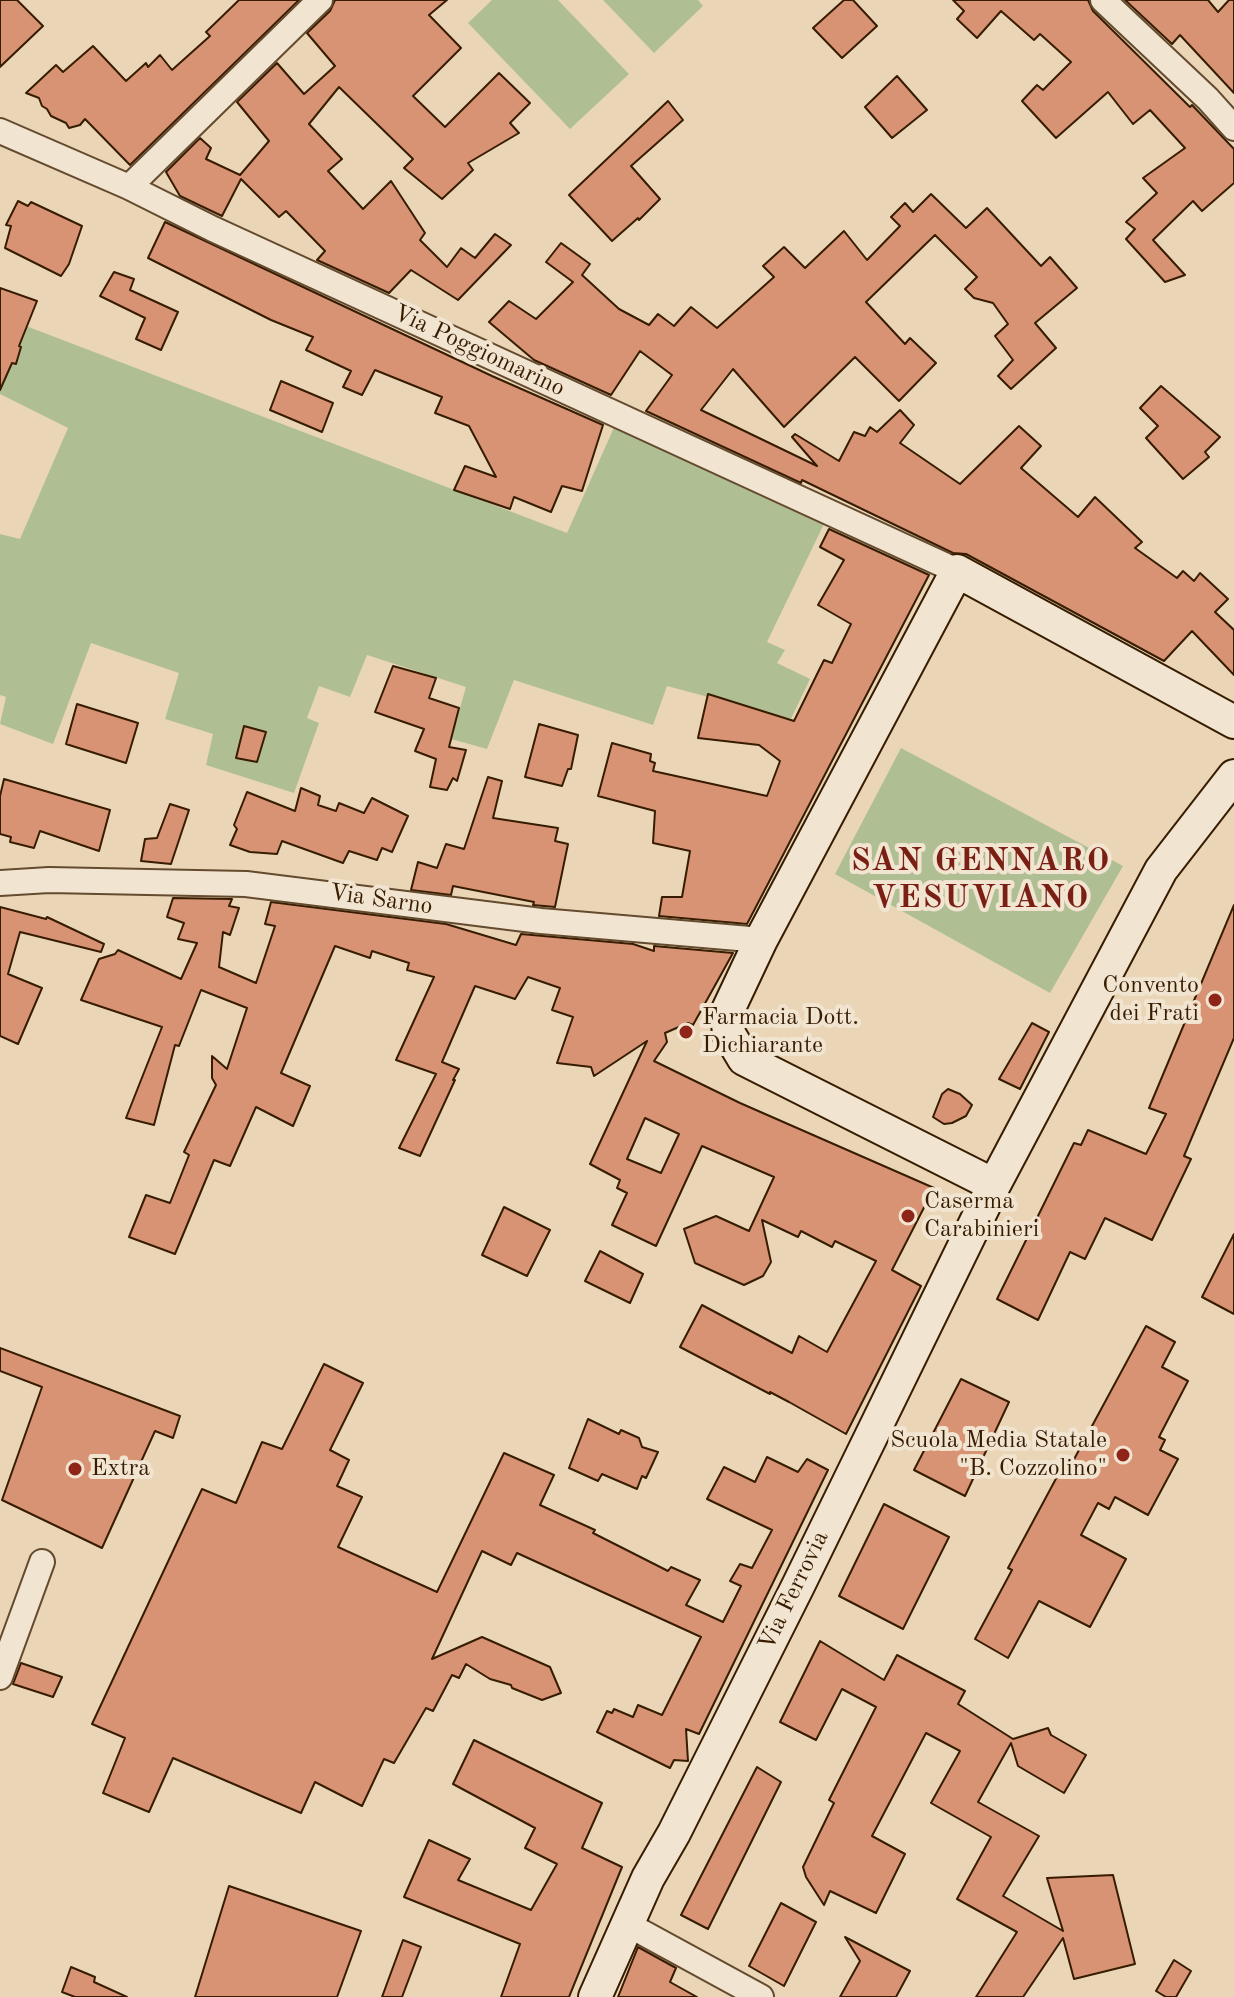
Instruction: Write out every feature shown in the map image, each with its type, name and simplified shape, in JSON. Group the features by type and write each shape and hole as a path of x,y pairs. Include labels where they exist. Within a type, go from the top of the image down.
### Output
{"main road":[{"path":"994,1185 744,1059 729,1034 727,1012 761,940 957,571 1234,722"},
{"name":"Via Ferrovia","path":"595,1997 627,1924 994,1185 1161,870 1234,776"}],"street":[{"path":"129,187 320,0"},
{"path":"1108,2 1234,128"},
{"name":"Via Poggiomarino","path":"0,131 129,187 213,229 957,571"},
{"name":"Via Sarno","path":"0,883 49,880 246,884 541,921 761,940"},
{"path":"0,1677 42,1562"},
{"path":"627,1924 761,1997"}],"green space":[{"path":"492,0 558,0 629,74 570,129 468,23"},
{"path":"603,0 698,0 703,6 654,53"},
{"path":"13,321 567,533 616,423 824,524 767,642 785,650 777,663 810,679 791,719 667,686 653,725 514,680 487,749 451,739 466,687 367,655 350,697 319,686 307,718 319,723 294,793 206,765 213,734 165,719 179,673 91,643 53,744 0,724 6,697 0,695 0,534 20,539 68,428 0,394 0,349"},
{"path":"901,748 1123,866 1050,993 835,874"}],"building":[{"path":"0,0 17,0 43,26 0,67"},
{"path":"239,0 299,0 130,165 85,119 80,125 69,128 66,123 51,116 39,98 26,93 56,65 63,72 93,46 126,81 160,55 172,70 210,36 206,32"},
{"path":"335,0 447,0 429,15 461,48 413,96 445,127 499,73 530,103 510,123 519,133 468,163 473,170 442,199 404,168 413,159 339,87 309,124 342,159 328,171 363,209 391,181 425,233 420,240 447,267 461,248 475,258 495,234 511,245 458,300 411,270 389,293 317,260 325,251 286,211 279,217 241,179 222,216 180,196 166,172 200,138 211,148 206,159 240,175 269,141 237,102 277,63 304,94 335,66 307,33 330,11"},
{"path":"844,0 853,0 877,26 842,58 813,28"},
{"path":"953,0 1088,0 1093,11 1234,149 1234,183 1202,211 1193,201 1153,240 1185,275 1165,282 1126,239 1135,229 1126,222 1157,193 1143,178 1185,148 1150,110 1133,124 1108,92 1056,138 1022,101 1037,85 1043,90 1071,62 1040,34 1034,40 1001,11 977,38 957,19 964,11"},
{"path":"1125,0 1208,0 1218,12 1229,0 1234,0 1234,93 1180,35 1172,44"},
{"path":"897,76 927,110 892,138 865,107"},
{"path":"668,101 683,120 631,166 660,199 612,241 569,195"},
{"path":"931,194 966,228 987,208 1041,266 1050,257 1077,288 1035,323 1056,348 1011,389 998,376 1013,360 995,336 1008,324 993,303 974,298 965,289 977,277 935,235 866,302 905,344 910,338 936,363 899,401 855,357 784,427 733,369 701,410 817,466 792,437 795,434 839,461 854,432 865,436 870,427 877,432 900,410 914,425 900,443 960,484 1019,426 1041,446 1021,468 1078,517 1095,497 1142,542 1135,548 1177,578 1183,571 1194,581 1200,573 1228,599 1215,612 1234,630 1234,675 1192,631 1164,661 966,554 953,553 802,480 801,483 646,411 672,375 640,351 611,395 534,360 489,322 509,301 536,319 573,282 546,262 561,243 590,264 582,275 619,309 649,325 658,314 674,326 691,307 717,328 774,277 763,266 784,247 805,268 844,231 867,260 900,226 891,217 905,203 913,212"},
{"path":"18,201 28,206 31,202 82,226 69,264 61,276 5,248 11,226 6,225"},
{"path":"165,222 603,425 582,491 562,486 551,512 514,497 510,509 454,490 465,466 496,477 469,426 435,413 442,397 375,370 362,395 343,387 351,371 306,350 313,337 271,320 148,258"},
{"path":"114,272 134,279 130,290 178,312 161,350 136,339 145,318 100,296"},
{"path":"0,288 37,301 19,346 16,364 12,363 0,390"},
{"path":"281,381 333,403 322,432 270,410"},
{"path":"1161,386 1220,437 1205,452 1209,457 1183,479 1146,438 1158,426 1140,408"},
{"path":"829,529 929,575 747,924 659,916 662,897 682,897 690,851 653,843 655,811 598,796 612,743 651,754 650,761 655,763 653,771 767,796 780,761 759,745 698,738 708,694 794,721 824,660 832,663 851,624 818,605 844,560 820,547"},
{"path":"393,666 436,678 429,698 459,708 449,747 466,750 457,781 453,778 447,790 430,787 436,759 415,751 424,729 375,712"},
{"path":"77,704 138,723 126,763 66,744"},
{"path":"539,724 578,735 571,769 568,769 562,786 525,777"},
{"path":"244,726 266,732 257,762 236,758"},
{"path":"488,777 502,781 493,818 558,828 555,841 568,844 555,907 533,905 534,902 453,886 451,895 411,890 418,862 437,868 446,844 464,849"},
{"path":"4,779 110,810 99,851 40,831 34,848 10,842 11,837 0,834 0,796"},
{"path":"301,788 320,796 318,805 336,811 339,803 364,813 372,798 408,816 392,852 382,848 377,860 349,851 343,863 282,841 277,854 250,852 230,845 247,792 295,811"},
{"path":"170,804 189,810 171,864 141,861 145,839 157,838"},
{"path":"173,898 232,899 229,906 239,908 230,935 223,932 219,967 256,983 275,926 265,924 271,902 446,924 516,945 521,934 633,944 654,951 654,946 733,953 693,1025 688,1023 665,1033 667,1042 654,1061 740,1103 934,1188 892,1270 921,1286 846,1434 680,1347 702,1305 792,1353 799,1336 827,1352 876,1261 835,1241 832,1247 801,1231 798,1237 762,1220 771,1262 763,1276 744,1285 695,1263 684,1229 716,1216 749,1231 774,1177 702,1146 656,1246 612,1225 627,1193 617,1188 620,1180 590,1164 647,1041 594,1076 591,1067 557,1063 573,1017 552,1010 560,988 528,977 515,999 475,986 442,1062 459,1069 420,1156 399,1148 436,1074 396,1060 434,977 407,970 409,963 372,951 370,958 335,946 281,1073 310,1086 293,1126 256,1107 230,1166 214,1160 175,1254 129,1237 146,1195 170,1203 189,1155 184,1152 216,1085 212,1078 212,1056 227,1069 247,1008 201,990 179,1046 175,1045 154,1125 126,1118 162,1027 81,1000 99,959 118,950 181,979 197,943 178,939 184,923 167,917","holes":["645,1118 679,1134 661,1173 627,1159"]},
{"path":"1234,905 1234,1038 1184,1156 1191,1159 1152,1240 1105,1218 1085,1259 1070,1252 1038,1320 997,1299 1074,1143 1081,1145 1088,1130 1146,1154 1166,1114 1149,1108"},
{"path":"0,907 47,917 104,944 101,952 20,932 8,974 42,988 18,1044 0,1036"},
{"path":"1032,1023 1049,1032 1020,1089 999,1079"},
{"path":"948,1089 960,1094 972,1105 966,1116 944,1124 933,1117 942,1094"},
{"path":"504,1207 550,1230 527,1276 482,1255"},
{"path":"1234,1234 1234,1314 1202,1297"},
{"path":"600,1251 643,1274 630,1303 585,1281"},
{"name":"Scuola Media Statale \"B. Cozzolino\"","path":"1146,1326 1175,1342 1162,1367 1188,1381 1159,1437 1165,1440 1160,1450 1178,1459 1148,1515 1115,1497 1109,1509 1098,1503 1081,1535 1126,1559 1090,1627 1039,1601 1008,1658 975,1639 1012,1570 1008,1568 1066,1460 1072,1463"},
{"name":"Extra","path":"0,1348 180,1416 173,1438 155,1431 102,1548 2,1500 42,1387 0,1371"},
{"path":"324,1364 363,1383 330,1450 349,1460 337,1486 362,1497 338,1547 437,1592 504,1453 554,1475 540,1505 595,1530 593,1533 668,1571 671,1567 700,1580 686,1605 723,1622 741,1586 730,1581 740,1564 752,1568 772,1530 707,1499 724,1467 755,1482 767,1457 798,1472 807,1459 828,1470 699,1734 686,1729 688,1761 674,1760 670,1768 597,1732 607,1711 612,1713 614,1709 633,1717 638,1705 662,1715 701,1637 517,1553 511,1565 482,1551 432,1659 482,1637 550,1667 561,1693 542,1700 490,1679 466,1664 459,1678 452,1675 433,1711 426,1708 394,1763 384,1759 362,1806 315,1782 301,1813 173,1758 149,1812 103,1793 125,1738 92,1724 202,1489 236,1503 262,1442 282,1449"},
{"path":"961,1379 1009,1402 965,1496 914,1470"},
{"path":"588,1419 619,1434 621,1430 639,1438 642,1447 658,1452 637,1489 602,1474 598,1481 569,1468"},
{"path":"884,1504 949,1537 903,1629 839,1596"},
{"path":"820,1641 884,1680 897,1655 965,1691 958,1704 1013,1739 1048,1728 1051,1735 1086,1755 1064,1793 1018,1766 1011,1743 978,1802 1039,1836 1003,1896 1063,1931 1047,1878 1113,1875 1135,1964 1074,1979 1063,1938 1023,1997 976,1997 1017,1932 957,1899 991,1837 931,1803 960,1751 926,1733 872,1836 905,1854 876,1913 830,1891 824,1905 803,1867 834,1803 829,1800 876,1707 842,1689 816,1740 780,1722"},
{"path":"21,1663 62,1677 53,1697 13,1684"},
{"path":"474,1740 602,1803 582,1848 622,1867 569,1997 501,1997 520,1944 404,1897 429,1840 470,1859 458,1880 531,1910 557,1864 525,1848 535,1828 453,1784"},
{"path":"757,1767 781,1782 708,1929 681,1915"},
{"path":"229,1886 361,1931 337,1997 195,1997"},
{"path":"781,1903 816,1922 784,1986 749,1966"},
{"path":"845,1937 910,1971 896,1997 840,1997 860,1961"},
{"path":"403,1940 421,1947 402,1997 382,1997"},
{"path":"638,1947 676,1968 670,1982 697,1997 618,1997"},
{"path":"1174,1960 1191,1971 1176,1997 1166,1997 1156,1991"},
{"path":"71,1967 95,1977 94,1982 127,1997 75,1997 62,1992"}],"place":[{"name":"Convento dei Frati","path":"1215,1000"},
{"name":"Farmacia Dott. Dichiarante","path":"686,1032"},
{"name":"Caserma Carabinieri","path":"908,1216"},
{"name":"Scuola Media Statale \"B. Cozzolino\"","path":"1123,1455"},
{"name":"Extra","path":"75,1469"}],"district":[{"name":"SAN GENNARO VESUVIANO","path":"981,880"}]}
